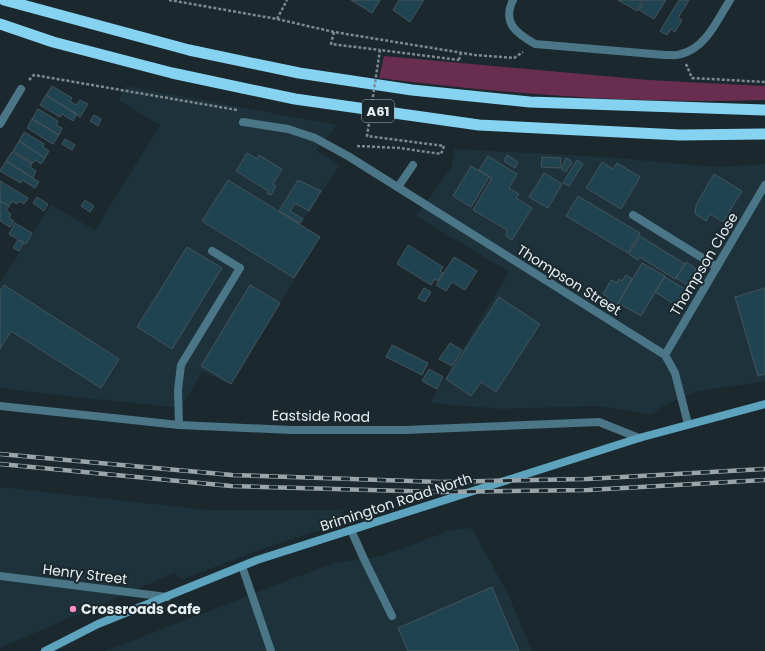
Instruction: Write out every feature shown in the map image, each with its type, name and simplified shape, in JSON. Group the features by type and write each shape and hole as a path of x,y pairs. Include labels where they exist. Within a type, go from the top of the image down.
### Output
{"highway":[{"name":"A61","path":"4,0 190,50 299,72 412,90 530,102 765,110"},
{"name":"A61","path":"0,24 53,42 165,71 295,100 479,125 672,135 765,134"}],"main road":[{"name":"Brimington Road North","path":"45,651 98,624 242,566 639,438 765,404"}],"street":[{"path":"512,0 508,13 511,25 520,35 535,44 665,55 681,54 698,46 709,34 730,0"},
{"path":"0,124 21,88"},
{"name":"Thompson Street","path":"243,122 288,129 315,138 398,187 665,355 675,373 688,424"},
{"path":"398,187 413,165"},
{"name":"Thompson Close","path":"665,355 765,185"},
{"path":"633,216 717,267"},
{"path":"179,425 178,390 181,365 240,268 212,251"},
{"name":"Eastside Road","path":"0,406 179,425 292,430 405,430 599,422 639,438"},
{"path":"352,530 364,559 392,616"},
{"path":"242,566 271,651"},
{"name":"Henry Street","path":"0,576 167,597"}],"path":[{"path":"169,0 277,19 334,32 461,52 514,58 535,44"},
{"path":"277,19 287,0"},
{"path":"334,32 331,44 459,60 461,52"},
{"path":"357,146 400,148 441,154 444,146 367,136 380,50"},
{"path":"681,54 692,78 765,82"},
{"path":"21,88 34,75 243,112 256,124"}],"shaded area":[{"path":"384,56 648,80 765,86 765,100 717,101 620,99 523,93 427,84 379,78"},
{"path":"126,86 337,125 316,150 340,165 300,225 320,237 231,384 202,372 181,408 0,388 0,282 51,205 95,230 160,125 118,100"},
{"path":"454,149 605,157 717,167 765,164 765,381 695,392 663,406 652,414 597,406 502,409 430,403 509,272 416,216 452,166"},
{"path":"0,487 208,510 343,510 337,525 276,544 183,579 174,573 0,648"},
{"path":"472,528 508,594 532,651 105,651 333,563 381,556 451,530"}],"building":[{"path":"351,0 380,0 372,13"},
{"path":"399,0 424,0 410,22 393,10"},
{"path":"618,0 643,0 637,11"},
{"path":"645,0 666,0 654,19 639,10"},
{"path":"679,0 689,0 678,18 682,20 675,32 671,29 667,35 660,31"},
{"path":"52,86 72,98 70,101 76,105 80,100 88,104 80,117 46,95"},
{"path":"46,95 77,114 73,121 62,114 60,117 40,105"},
{"path":"38,109 58,121 56,125 62,128 59,135 32,119"},
{"path":"94,115 101,119 98,126 90,121"},
{"path":"32,119 59,135 53,144 27,128"},
{"path":"24,132 44,144 43,147 49,151 45,158 19,141"},
{"path":"65,139 75,145 72,150 62,144"},
{"path":"19,141 45,158 41,164 35,160 33,163 13,151"},
{"path":"12,152 32,164 30,167 36,171 33,178 6,161"},
{"path":"247,153 257,159 259,155 282,169 273,184 276,186 271,195 267,193 268,191 236,171"},
{"path":"507,155 518,162 515,168 504,161"},
{"path":"488,156 517,174 509,188 519,194 516,198 532,208 512,240 506,236 507,230 473,210 492,178 479,170"},
{"path":"542,157 561,158 560,168 541,167"},
{"path":"566,158 572,162 566,172 561,169"},
{"path":"577,160 583,164 569,186 563,183"},
{"path":"6,161 39,182 35,188 22,180 21,183 0,171"},
{"path":"602,162 613,169 617,163 640,177 621,209 586,188"},
{"path":"471,166 489,177 471,207 453,196"},
{"path":"544,173 562,184 548,208 529,197"},
{"path":"714,174 742,191 723,222 710,214 706,221 695,214 696,205"},
{"path":"228,180 320,237 294,278 202,221"},
{"path":"298,180 321,191 309,211 295,203 290,211 303,219 300,223 279,211"},
{"path":"0,181 28,198 24,204 19,201 17,204 12,201 9,206 0,201"},
{"path":"578,196 640,233 628,253 566,216"},
{"path":"37,197 48,204 44,211 33,203"},
{"path":"85,200 94,206 90,212 81,206"},
{"path":"0,201 9,206 6,211 11,214 9,218 14,221 10,227 0,221"},
{"path":"15,223 32,233 26,244 9,234"},
{"path":"640,236 685,264 675,279 640,257 638,260 629,254"},
{"path":"18,240 24,243 19,251 13,248"},
{"path":"408,245 443,267 440,271 443,273 438,281 435,279 431,285 397,264"},
{"path":"187,247 222,268 172,349 137,327"},
{"path":"454,257 477,271 465,290 452,282 446,291 436,285"},
{"path":"686,262 695,268 696,273 689,286 676,278"},
{"path":"642,263 665,276 641,316 618,303"},
{"path":"626,275 632,279 616,306 606,300 608,297 603,294 611,280 617,283 619,279 622,281"},
{"path":"665,277 685,289 676,305 655,292"},
{"path":"4,285 119,359 101,388 11,331 0,349 0,291"},
{"path":"250,285 280,303 231,384 201,366"},
{"path":"424,288 431,292 425,302 418,298"},
{"path":"765,288 765,374 758,376 735,297"},
{"path":"499,297 540,324 496,392 481,382 471,396 446,379"},
{"path":"450,343 462,350 452,366 439,359"},
{"path":"392,345 428,363 422,375 386,357"},
{"path":"429,369 443,377 437,389 422,381"},
{"path":"492,587 519,651 408,651 398,628"}],"railway":[{"path":"0,454 232,475 441,482 587,479 765,469"},
{"path":"0,464 231,486 441,492 588,490 765,480"}],"place":[{"name":"Crossroads Cafe","path":"73,609"}]}
